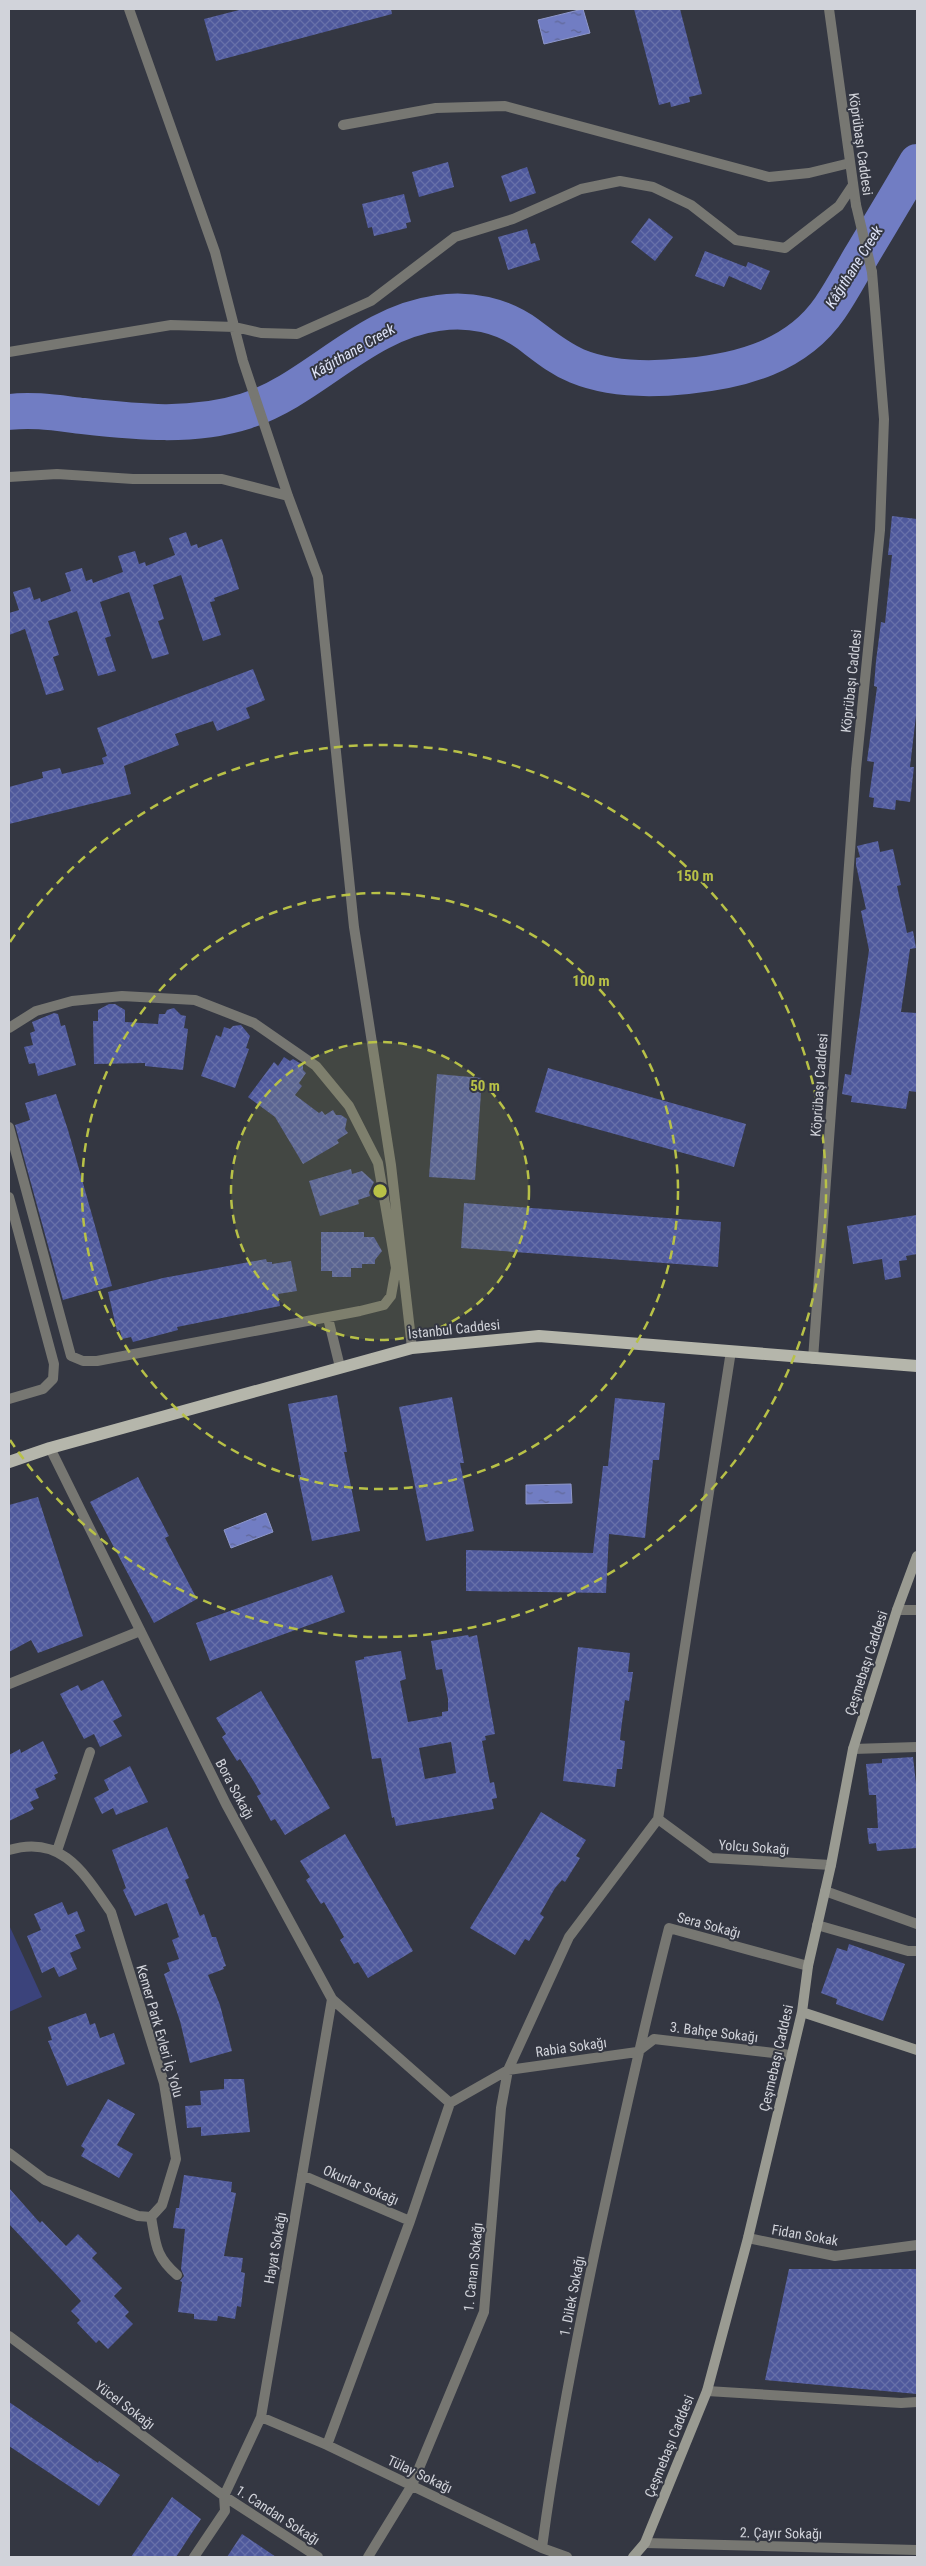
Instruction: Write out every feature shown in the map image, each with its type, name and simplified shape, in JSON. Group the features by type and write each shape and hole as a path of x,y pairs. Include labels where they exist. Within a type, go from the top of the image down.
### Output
{"main road":[{"name":"İstanbul Caddesi","path":"9,1462 50,1448 412,1348 540,1336 917,1366"},
{"name":"Çeşmebaşı Caddesi","path":"634,2557 645,2543 707,2391 748,2238 802,2012 808,1966 826,1891 853,1749 897,1610 917,1556"},
{"path":"802,2012 917,2050"}],"street":[{"path":"129,9 215,252 243,361 288,496 318,577 354,927 391,1165 412,1348"},
{"name":"Köprübaşı Caddesi","path":"813,1359 856,769 880,530 884,420 872,272 856,206 829,9"},
{"path":"343,125 436,108 505,106 769,177 809,173 850,163"},
{"path":"9,352 171,325 235,327 260,332 297,334 371,300 455,237 514,219 581,189 620,181 653,187 691,205 736,240 785,248 839,206 853,185"},
{"path":"9,477 57,474 133,479 222,479 288,496"},
{"path":"9,1028 36,1012 72,1002 122,996 196,1000 254,1023 316,1066 349,1106 378,1163 396,1268 391,1296 384,1305 328,1318 97,1362 83,1362 71,1356 9,1127"},
{"path":"9,1198 54,1364 54,1379 43,1389 9,1399"},
{"path":"328,1318 340,1368"},
{"path":"658,1819 731,1351"},
{"name":"Bora Sokağı","path":"50,1448 226,1804 332,1999 450,2104"},
{"path":"897,1610 917,1610"},
{"path":"9,1684 140,1631"},
{"path":"853,1749 917,1747"},
{"path":"9,1850 30,1845 58,1850 90,1752"},
{"name":"Yolcu Sokağı","path":"658,1819 711,1858 831,1865"},
{"name":"1. Canan Sokağı","path":"368,2557 412,2485 484,2312 501,2108 508,2070 569,1937 658,1819"},
{"name":"Kemer Park Evleri İç Yolu","path":"58,1850 68,1858 89,1882 111,1912 164,2083 176,2159 162,2206 151,2217"},
{"path":"826,1891 917,1924"},
{"path":"817,1926 908,1952 917,1951"},
{"name":"Sera Sokağı","path":"637,2052 668,1928 808,1966"},
{"name":"Hayat Sokağı","path":"194,2557 225,2511 224,2496 260,2418 332,1999"},
{"name":"3. Bahçe Sokağı","path":"637,2052 654,2039 791,2055"},
{"name":"Rabia Sokağı","path":"508,2070 637,2052"},
{"name":"1. Dilek Sokağı","path":"542,2548 547,2509 582,2314 637,2052"},
{"path":"327,2445 410,2221 450,2104 508,2070"},
{"path":"9,2153 45,2180 138,2216 151,2217 156,2245 162,2262 177,2275"},
{"name":"Okurlar Sokağı","path":"302,2174 410,2221"},
{"name":"Fidan Sokak","path":"748,2238 835,2256 917,2245"},
{"name":"Yücel Sokağı","path":"9,2336 224,2496"},
{"path":"707,2391 901,2403 917,2402"},
{"name":"Tülay Sokağı","path":"260,2418 327,2445 542,2548 567,2557"},
{"name":"1. Candan Sokağı","path":"224,2496 318,2557"},
{"name":"2. Çayır Sokağı","path":"645,2543 917,2550"}],"shaded area":[{"path":"9,1925 42,1997 9,2012"}],"water":[{"path":"583,9 590,33 544,44 538,20"},
{"path":"571,1484 572,1503 526,1504 526,1485"},
{"path":"266,1513 273,1532 231,1548 224,1530"}],"building":[{"path":"243,9 391,9 392,14 216,61 204,19"},
{"path":"634,9 680,9 702,94 689,97 690,102 671,107 670,102 659,105"},
{"path":"448,162 454,187 419,197 412,172"},
{"path":"527,167 536,193 510,202 501,176"},
{"path":"404,194 411,222 406,223 407,228 374,236 372,227 368,228 362,204"},
{"path":"649,218 673,237 655,261 631,242"},
{"path":"527,229 531,244 535,243 540,260 508,270 498,237"},
{"path":"705,251 746,267 748,262 770,271 761,290 729,276 724,287 695,276"},
{"path":"892,516 917,519 917,707 910,767 914,767 910,802 896,800 895,810 873,807 874,798 869,797 874,762 867,761 877,687 874,686 876,661 881,622 885,623 892,555 888,555"},
{"path":"186,532 191,546 197,544 198,548 222,539 229,558 239,589 214,598 215,601 210,602 221,635 203,641 181,575 153,585 164,619 158,621 169,654 152,659 129,592 100,602 111,636 105,638 116,671 98,676 77,611 48,621 59,655 53,657 64,690 46,695 25,629 9,635 9,613 19,610 13,592 30,587 34,600 40,598 41,602 71,591 65,573 82,568 86,581 92,579 93,583 123,572 118,556 135,551 139,564 145,562 146,566 175,555 169,538"},
{"path":"253,669 265,700 246,708 250,718 217,731 213,721 175,734 179,745 124,766 131,794 9,824 9,787 43,778 42,772 60,768 62,774 104,764 102,758 107,756 97,728"},
{"path":"878,841 880,852 893,849 901,885 897,886 907,933 913,931 916,948 910,949 901,1012 917,1013 917,1092 909,1091 906,1109 851,1102 852,1096 842,1094 845,1074 851,1075 869,950 861,911 866,909 856,865 856,858 860,857 857,846"},
{"path":"109,1004 115,1004 125,1010 125,1022 158,1024 159,1014 165,1014 167,1010 174,1008 181,1015 186,1016 184,1028 188,1029 183,1070 145,1066 145,1063 94,1064 93,1021 98,1021 98,1010"},
{"path":"54,1013 58,1014 61,1026 65,1025 76,1065 38,1076 35,1063 29,1064 24,1047 33,1045 30,1033 35,1031 32,1022"},
{"path":"241,1025 250,1036 246,1048 249,1049 235,1088 201,1076 216,1035 221,1037 224,1027 230,1029 233,1026"},
{"path":"284,1057 290,1061 293,1059 303,1065 303,1070 306,1073 299,1083 302,1086 295,1095 319,1113 322,1111 325,1115 333,1110 336,1115 341,1115 347,1119 345,1129 348,1133 337,1140 339,1143 303,1164 275,1117 248,1097 274,1062 278,1066"},
{"path":"548,1068 746,1124 734,1167 535,1112"},
{"path":"437,1074 482,1078 475,1180 429,1177"},
{"path":"56,1094 112,1286 63,1300 15,1125 30,1120 25,1103"},
{"path":"351,1169 352,1174 362,1171 374,1182 369,1192 370,1196 358,1200 359,1204 320,1216 309,1181"},
{"path":"464,1203 721,1222 718,1267 461,1248"},
{"path":"917,1215 917,1254 906,1256 907,1260 899,1261 901,1277 885,1280 882,1259 853,1264 847,1226"},
{"path":"321,1232 364,1232 364,1237 374,1237 382,1251 375,1260 375,1264 362,1264 362,1268 351,1268 351,1277 332,1277 332,1271 321,1271"},
{"path":"266,1259 267,1262 272,1262 272,1264 291,1261 297,1291 278,1294 280,1306 177,1327 178,1330 133,1342 131,1337 122,1339 120,1330 117,1331 108,1292 163,1278"},
{"path":"337,1395 347,1452 344,1452 360,1531 312,1541 298,1475 301,1475 288,1404"},
{"path":"452,1397 464,1463 460,1463 474,1531 426,1541 399,1407"},
{"path":"615,1398 665,1403 659,1460 653,1460 645,1538 609,1534 606,1593 466,1591 466,1550 593,1553 603,1466 608,1466"},
{"path":"138,1477 169,1536 165,1538 197,1599 154,1623 90,1502"},
{"path":"38,1497 83,1636 38,1653 31,1640 9,1652 9,1505"},
{"path":"332,1575 345,1612 210,1661 196,1623"},
{"path":"477,1635 495,1734 485,1736 486,1740 482,1741 490,1783 494,1782 497,1798 492,1799 494,1809 396,1826 394,1817 392,1818 381,1758 372,1759 355,1661 364,1659 364,1657 401,1651 406,1679 400,1681 408,1722 442,1716 442,1712 448,1711 448,1699 442,1669 436,1670 431,1641","holes":["451,1742 456,1773 425,1779 419,1748"]},
{"path":"578,1647 630,1653 628,1672 633,1672 629,1701 625,1700 621,1730 620,1740 625,1741 622,1769 617,1769 615,1787 563,1781"},
{"path":"103,1680 122,1716 113,1721 122,1736 100,1747 94,1734 84,1739 60,1694 78,1685 81,1691"},
{"path":"261,1691 330,1808 285,1835 275,1819 271,1821 257,1796 261,1794 240,1759 237,1761 222,1737 226,1734 216,1718"},
{"path":"43,1741 58,1773 54,1775 56,1779 35,1789 39,1798 30,1802 34,1809 9,1821 9,1755 20,1749 21,1753"},
{"path":"913,1757 917,1792 917,1848 877,1851 876,1843 869,1844 867,1828 878,1828 876,1795 869,1795 866,1764 882,1763 882,1759"},
{"path":"130,1766 148,1802 116,1815 113,1808 102,1814 94,1798 109,1790 104,1780"},
{"path":"541,1812 586,1840 576,1856 580,1858 565,1882 562,1880 555,1888 540,1914 544,1917 529,1941 525,1939 515,1955 470,1928"},
{"path":"167,1827 189,1878 185,1880 200,1916 204,1914 212,1937 216,1937 226,1966 223,1967 224,1969 208,1975 220,2005 232,2051 190,2063 180,2021 164,1974 170,1971 167,1963 179,1959 172,1940 179,1937 167,1903 135,1916 123,1890 126,1888 112,1850"},
{"path":"345,1834 413,1951 368,1978 358,1962 354,1964 340,1940 344,1937 324,1902 321,1904 306,1880 310,1877 300,1861"},
{"path":"62,1902 68,1915 77,1911 85,1931 75,1935 81,1948 70,1953 77,1969 59,1977 54,1967 42,1973 27,1936 41,1930 34,1914"},
{"path":"849,1944 905,1964 883,2021 836,2004 837,1999 821,1993 837,1948 847,1951"},
{"path":"86,2013 90,2025 95,2023 100,2038 114,2033 125,2064 67,2086 48,2041 52,2040 48,2027"},
{"path":"224,2079 244,2079 250,2132 201,2136 201,2127 187,2128 185,2106 201,2105 200,2091 224,2089"},
{"path":"108,2099 135,2114 117,2145 133,2154 119,2178 81,2156 85,2149 81,2146"},
{"path":"184,2175 232,2182 231,2192 236,2193 224,2256 243,2258 241,2272 245,2273 241,2307 237,2306 235,2319 218,2316 217,2321 194,2319 194,2314 178,2312 182,2282 180,2281 184,2276 181,2269 185,2229 173,2228 176,2208 179,2208"},
{"path":"9,2188 40,2223 42,2221 66,2246 78,2234 97,2253 92,2258 122,2288 114,2296 129,2312 125,2316 133,2324 108,2349 99,2340 96,2343 77,2323 80,2320 71,2311 81,2301 9,2224"},
{"path":"789,2269 917,2269 917,2394 765,2380"},
{"path":"9,2402 98,2463 99,2461 120,2475 99,2506 9,2446"},
{"path":"172,2497 201,2519 176,2557 131,2557"},
{"path":"242,2534 276,2557 227,2557"}],"waterway":[{"name":"Kâğıthane Creek","path":"9,412 37,411 144,422 185,422 226,416 246,411 271,401 386,329 411,319 450,312 485,314 507,322 518,327 551,352 577,366 603,374 631,378 673,377 707,374 747,365 784,349 817,324 838,296 917,162"}]}
